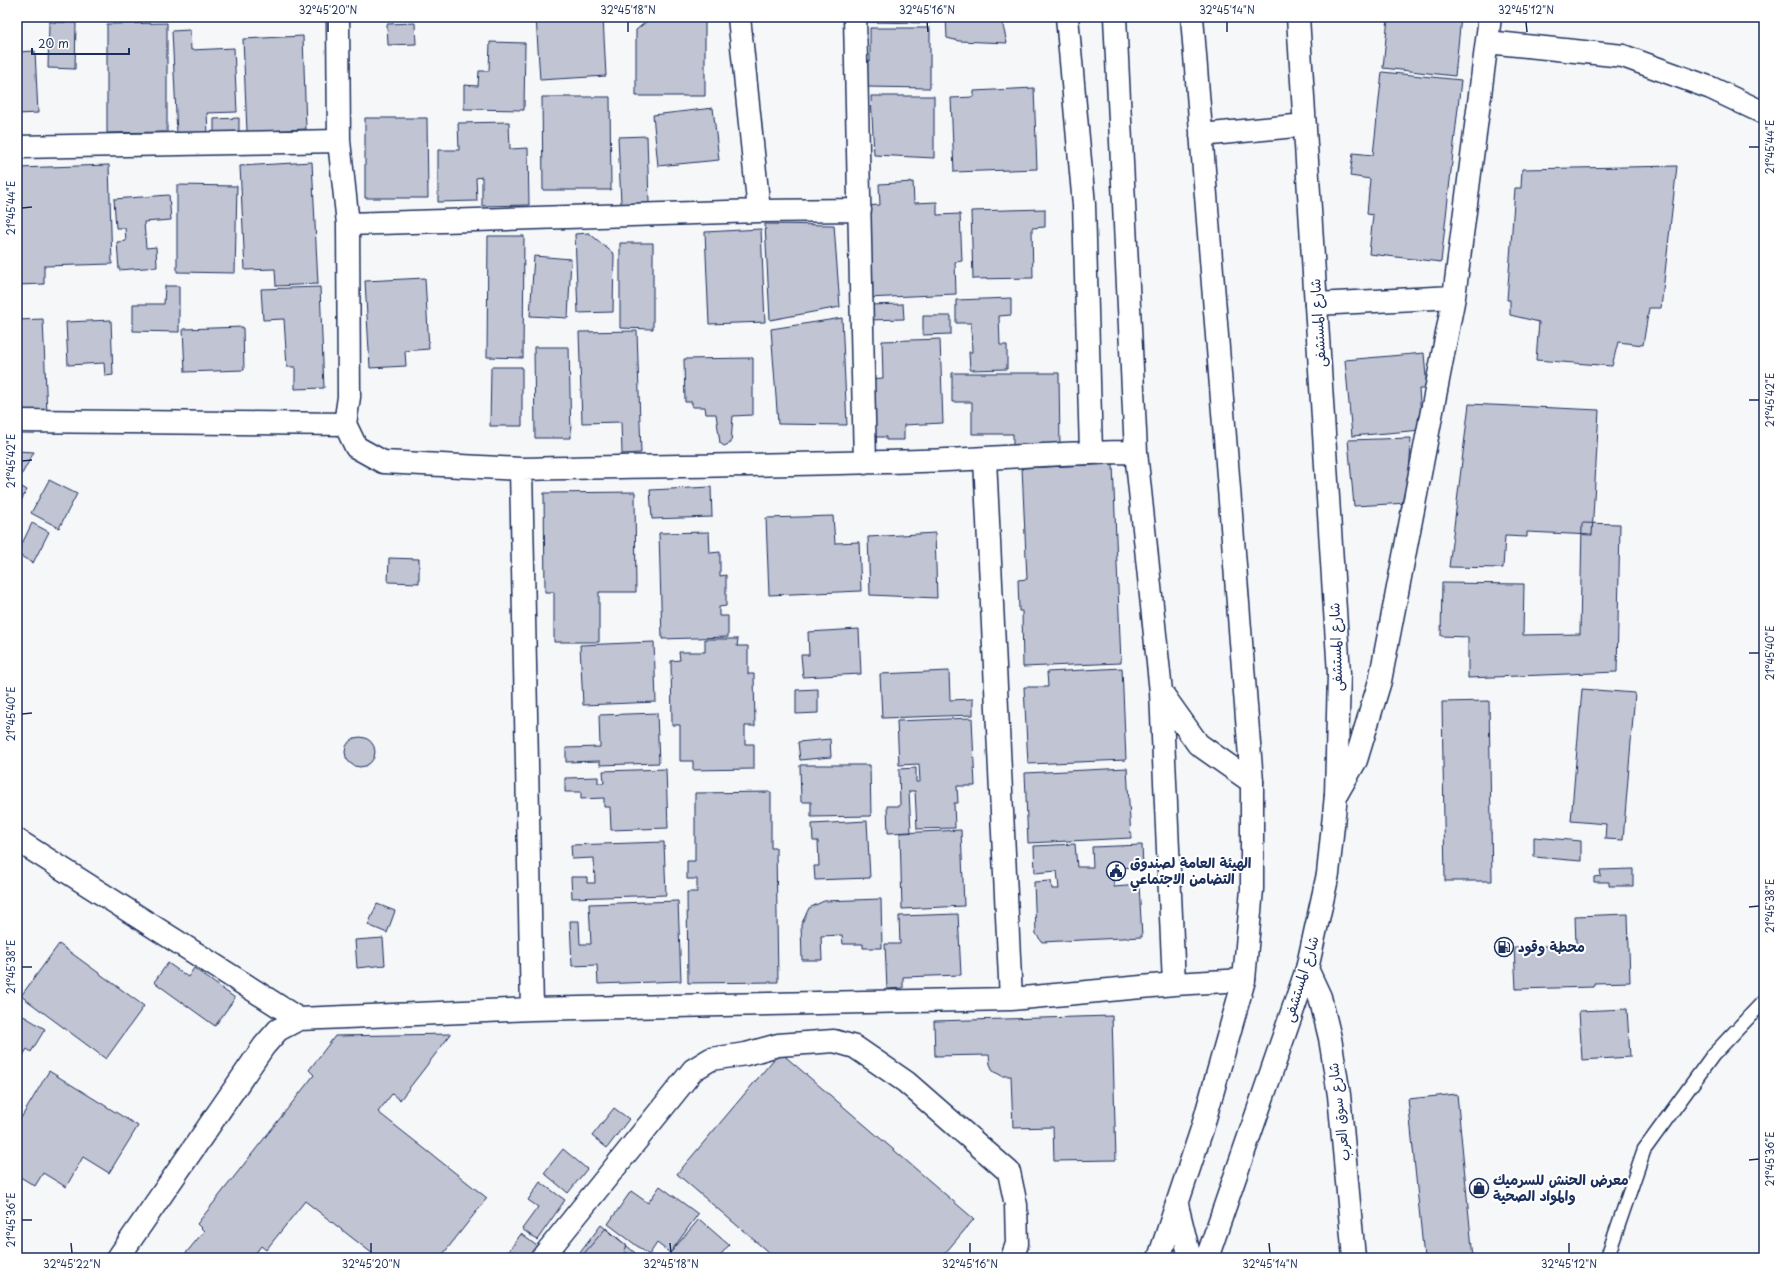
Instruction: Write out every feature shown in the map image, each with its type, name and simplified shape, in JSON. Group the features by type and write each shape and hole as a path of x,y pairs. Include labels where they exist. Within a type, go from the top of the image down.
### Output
{"street":[{"path":"338,17 339,141 348,224 348,397 345,424 356,448 383,462 521,469 865,463 985,459 1091,452 1136,452"},
{"path":"739,17 759,211"},
{"path":"855,17 865,463"},
{"path":"1067,17 1084,205 1091,452"},
{"path":"1115,17 1136,452 1161,692 1174,984"},
{"path":"1159,1258 1202,1129 1244,980 1252,889 1252,782 1192,17"},
{"name":"شارع المستشفى","path":"1207,1258 1307,969 1328,874 1336,795 1339,674 1298,17"},
{"path":"1336,795 1356,760 1380,681 1454,297 1490,17"},
{"path":"1487,42 1623,56 1711,88 1764,113"},
{"path":"1201,135 1305,125"},
{"path":"17,147 339,141"},
{"path":"348,224 759,211 860,210"},
{"path":"1316,304 1454,297"},
{"path":"17,421 345,424"},
{"path":"985,459 1011,999"},
{"path":"521,469 532,1010"},
{"path":"1161,692 1198,744 1252,782"},
{"path":"17,840 299,1018"},
{"name":"شارع سوق العرب","path":"1307,969 1320,997 1330,1038 1339,1095 1354,1258"},
{"path":"118,1258 264,1046 278,1030 299,1018 532,1010 1011,999 1174,984 1244,980"},
{"path":"542,1258 693,1070 711,1059 746,1054 778,1045 834,1041 856,1047 906,1082 1009,1172 1016,1205 1017,1244 1012,1258"},
{"path":"1177,1205 1190,1258"}],"lane":[{"path":"1607,1258 1644,1150 1713,1055 1764,1001"}],"building":[{"path":"536,17 603,17 606,76 540,80"},
{"path":"652,17 705,17 705,96 636,96 636,30"},
{"path":"865,17 930,17 930,23 866,22"},
{"path":"946,17 1001,17 1007,43 959,41 947,38"},
{"path":"1388,17 1461,17 1455,76 1383,68"},
{"path":"49,22 76,23 75,69 48,68"},
{"path":"167,23 167,132 107,133 107,24"},
{"path":"415,23 416,44 388,45 387,24"},
{"path":"870,28 930,28 930,88 866,87 866,61 870,60"},
{"path":"190,30 191,50 234,48 237,112 207,113 208,134 177,135 172,31"},
{"path":"303,36 306,129 247,132 243,39"},
{"path":"490,42 525,43 524,110 464,109 464,85 478,86 479,71 489,71"},
{"path":"35,51 38,113 17,114 17,52"},
{"path":"1382,72 1461,80 1441,262 1369,254 1373,215 1367,214 1370,179 1350,176 1353,153 1373,155"},
{"path":"1034,88 1037,169 954,172 951,98 974,97 974,91"},
{"path":"871,96 934,96 934,158 874,155"},
{"path":"542,97 610,97 611,190 543,190"},
{"path":"713,108 719,160 658,166 653,115"},
{"path":"239,118 239,137 214,137 214,119"},
{"path":"365,118 427,118 428,198 365,198"},
{"path":"509,122 510,149 528,148 529,205 482,206 482,177 476,178 477,201 438,202 438,150 459,150 458,123"},
{"path":"647,136 649,203 621,204 618,137"},
{"path":"312,162 318,284 276,286 275,269 245,270 240,166"},
{"path":"109,165 112,264 44,266 44,284 17,285 17,168"},
{"path":"1677,166 1661,308 1649,308 1643,345 1618,342 1612,366 1536,360 1539,322 1510,315 1510,300 1507,300 1515,188 1521,188 1522,169"},
{"path":"913,182 914,203 937,202 937,215 960,214 962,261 955,262 956,294 867,298 863,206 880,205 879,184"},
{"path":"177,185 237,186 235,273 177,272"},
{"path":"169,195 171,220 144,222 146,248 156,247 157,267 119,270 117,242 126,241 125,228 116,228 114,199"},
{"path":"1045,209 1045,227 1032,228 1033,278 973,279 971,211"},
{"path":"765,224 834,225 840,307 770,320"},
{"path":"761,229 765,322 709,324 705,232"},
{"path":"589,233 614,254 613,312 578,313 575,234"},
{"path":"488,236 524,236 523,358 487,357"},
{"path":"620,243 653,243 653,329 620,328"},
{"path":"534,256 571,259 568,318 530,316"},
{"path":"425,278 429,349 405,351 406,366 370,368 365,281"},
{"path":"165,286 179,286 179,332 133,331 133,304 164,304"},
{"path":"320,287 324,388 295,389 295,367 287,367 284,319 263,320 261,289"},
{"path":"1011,298 1011,315 999,316 1000,345 1007,345 1007,369 970,370 969,352 972,352 971,323 956,323 956,300"},
{"path":"903,304 904,319 869,320 868,305"},
{"path":"923,316 951,316 951,334 923,335"},
{"path":"842,318 847,425 778,424 771,329"},
{"path":"43,319 47,414 17,415 17,320"},
{"path":"111,320 113,375 105,376 104,363 68,365 66,322"},
{"path":"243,327 244,370 185,372 183,329"},
{"path":"637,331 641,453 622,454 621,422 582,423 579,332"},
{"path":"940,339 943,423 904,425 904,440 886,440 886,437 870,437 869,379 883,378 882,341"},
{"path":"534,347 569,347 571,438 535,438"},
{"path":"1424,353 1427,389 1419,389 1422,430 1352,436 1345,360"},
{"path":"753,358 753,415 733,416 731,443 724,446 720,443 716,414 706,414 705,407 692,407 692,402 685,402 684,359"},
{"path":"491,367 522,367 522,426 490,426"},
{"path":"952,373 1059,373 1060,449 1013,449 1013,434 972,434 972,402 952,402"},
{"path":"1469,404 1599,410 1592,535 1527,532 1527,537 1505,536 1503,568 1449,567"},
{"path":"1411,438 1408,503 1354,506 1348,440"},
{"path":"17,451 34,452 17,483"},
{"path":"1113,464 1121,663 1023,667 1022,611 1019,611 1018,580 1027,579 1022,468"},
{"path":"49,480 77,494 59,528 31,513"},
{"path":"17,484 27,490 17,508"},
{"path":"711,487 712,517 652,519 650,490"},
{"path":"635,492 636,592 599,592 599,642 554,642 554,592 545,592 544,493"},
{"path":"833,516 835,543 859,542 861,591 769,595 766,518"},
{"path":"32,523 49,532 33,563 17,554"},
{"path":"1582,523 1620,524 1617,672 1468,678 1468,637 1441,636 1442,583 1524,584 1523,635 1580,634"},
{"path":"709,532 710,553 720,552 720,576 726,575 726,606 719,607 719,616 728,616 728,637 662,639 659,533"},
{"path":"935,533 937,598 870,595 868,537"},
{"path":"389,558 419,559 419,583 388,582"},
{"path":"859,629 861,674 803,677 801,655 809,655 808,632"},
{"path":"705,639 738,639 737,646 748,646 748,674 754,674 755,726 745,726 745,744 754,744 754,769 693,770 693,761 680,761 680,725 672,725 671,661 680,660 679,652 705,652"},
{"path":"654,642 656,702 583,705 580,645"},
{"path":"1122,668 1126,760 1028,764 1024,687 1048,687 1047,672"},
{"path":"949,671 950,700 973,699 973,715 882,718 880,674"},
{"path":"818,689 818,713 796,714 796,690"},
{"path":"1582,689 1635,693 1623,840 1605,839 1606,824 1571,821"},
{"path":"1489,701 1492,881 1445,881 1442,702"},
{"path":"657,713 659,763 600,765 600,761 566,762 566,748 600,747 599,715"},
{"path":"972,718 975,786 957,786 958,803 954,803 955,828 917,829 915,791 909,791 911,832 888,833 887,806 900,806 899,769 916,768 916,782 920,782 919,764 899,765 897,721"},
{"path":"360,737 371,741 375,752 371,763 360,767 349,763 345,752 349,741"},
{"path":"830,739 831,757 800,760 798,742"},
{"path":"800,765 870,765 871,816 811,817 811,802 801,802"},
{"path":"1127,768 1131,838 1028,843 1025,773"},
{"path":"666,769 668,828 611,830 610,807 604,807 604,798 581,799 581,792 565,792 565,778 598,777 598,783 604,783 603,771"},
{"path":"771,792 771,848 776,848 778,982 688,983 687,892 697,892 697,879 687,879 687,861 695,861 695,793"},
{"path":"867,821 870,878 815,880 814,866 819,866 818,841 813,841 812,824"},
{"path":"961,830 964,906 902,909 900,833"},
{"path":"1534,837 1581,841 1581,861 1534,857"},
{"path":"664,842 666,895 572,898 571,877 587,877 587,883 595,883 594,858 572,859 571,845"},
{"path":"1075,844 1077,867 1093,867 1092,847 1142,845 1143,867 1113,868 1114,887 1139,885 1142,937 1042,942 1036,934 1034,882 1051,881 1052,889 1059,889 1057,871 1035,873 1034,846"},
{"path":"1633,869 1633,886 1609,886 1609,882 1594,882 1594,877 1601,876 1600,870"},
{"path":"881,899 882,948 863,948 863,944 843,944 842,935 821,936 822,960 802,960 801,925 809,908 824,901"},
{"path":"678,901 681,981 598,984 597,965 572,966 570,921 579,921 580,944 591,944 589,904"},
{"path":"377,904 395,911 387,933 368,925"},
{"path":"958,914 961,975 903,977 903,988 887,989 885,944 900,944 899,916"},
{"path":"1628,914 1630,982 1594,983 1594,987 1516,989 1514,947 1576,945 1575,916"},
{"path":"383,938 385,965 357,968 355,940"},
{"path":"59,944 144,1006 106,1059 21,996"},
{"path":"168,963 188,977 194,968 235,998 215,1026 154,982"},
{"path":"1627,1009 1630,1057 1582,1060 1579,1011"},
{"path":"17,1012 45,1029 31,1052 27,1049 17,1065"},
{"path":"1112,1016 1116,1160 1054,1161 1053,1127 1013,1128 1011,1076 1002,1076 993,1071 990,1064 989,1055 935,1056 934,1021"},
{"path":"451,1034 400,1100 392,1094 378,1112 487,1198 440,1258 378,1258 305,1201 266,1250 261,1246 252,1258 182,1258 204,1231 197,1224 314,1075 309,1070 335,1036"},
{"path":"780,1052 974,1219 941,1258 775,1258 677,1174"},
{"path":"49,1071 138,1126 109,1173 83,1157 66,1187 43,1173 35,1186 17,1175 17,1115 21,1118"},
{"path":"1457,1094 1473,1258 1424,1258 1408,1099"},
{"path":"614,1108 629,1119 607,1148 592,1136"},
{"path":"563,1149 587,1169 568,1193 544,1173"},
{"path":"540,1182 565,1200 537,1240 522,1229 538,1207 528,1200"},
{"path":"660,1186 698,1214 670,1253 657,1243 649,1255 608,1224 631,1191 648,1203"},
{"path":"699,1219 729,1245 718,1258 666,1258"},
{"path":"601,1225 627,1246 624,1251 633,1258 576,1258"},
{"path":"606,1228 641,1258 580,1258"},
{"path":"521,1234 537,1246 529,1258 510,1258 506,1255"}],"place":[{"name":"الهيئة العامة لصندوق التضامن الاجتماعي","path":"1116,871"},
{"name":"محطة وقود","path":"1504,947"},
{"name":"معرض الحنش للسرميك والمواد الصحية","path":"1479,1188"}]}
